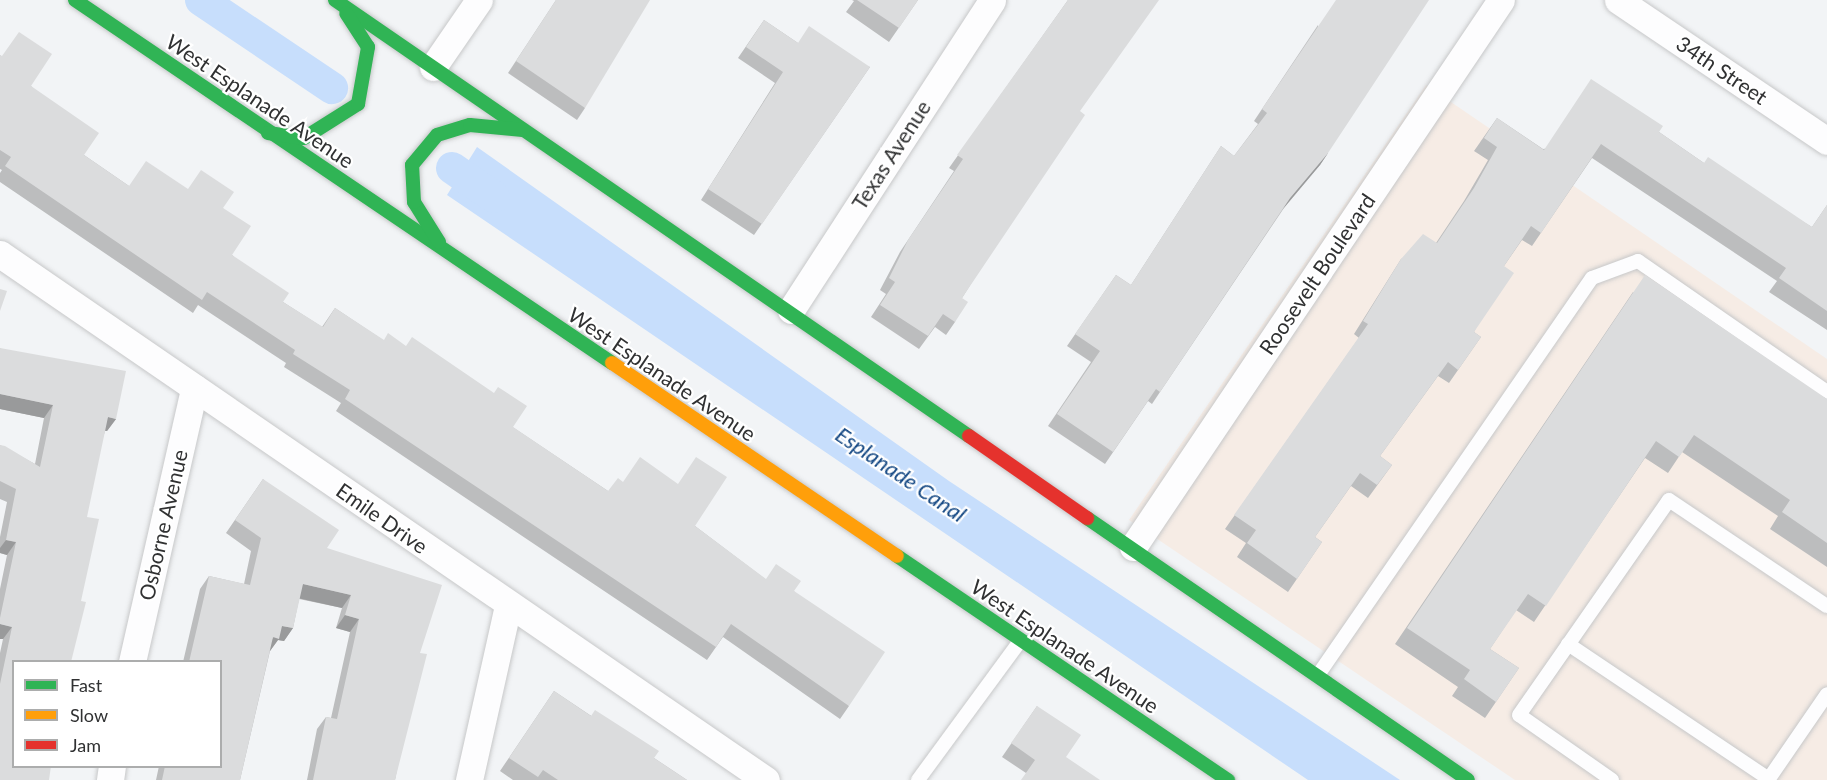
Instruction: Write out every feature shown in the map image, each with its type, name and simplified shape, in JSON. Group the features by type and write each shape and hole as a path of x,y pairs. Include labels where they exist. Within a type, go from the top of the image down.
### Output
{"main road":[{"name":"West Esplanade Avenue","path":"75,0 268,133 1228,780"},
{"path":"268,133 304,138 358,104 368,47 337,1"},
{"path":"337,1 791,310 1468,780"},
{"path":"446,253 414,202 411,165 436,135 470,125 528,130"}],"street":[{"path":"433,67 479,0"},
{"name":"Texas Avenue","path":"791,310 992,0"},
{"name":"Roosevelt Boulevard","path":"1133,547 1501,0"},
{"name":"34th Street","path":"1618,0 1827,141"},
{"name":"Emile Drive","path":"0,254 766,780"},
{"name":"Osborne Avenue","path":"132,660 194,388"},
{"path":"470,780 508,605"}],"lane":[{"path":"1317,675 1592,278 1638,261 1827,392"},
{"path":"1612,780 1519,715 1669,500 1827,606"},
{"path":"918,780 1020,641"},
{"path":"1568,644 1769,779 1824,704"}],"shaded area":[{"path":"1426,85 1827,359 1827,780 1515,780 1129,520"}],"water":[{"path":"477,147 949,481 1400,780 1308,780 447,195"}],"building":[{"path":"556,0 650,0 585,108 516,61"},
{"path":"857,0 918,0 899,28"},
{"path":"1068,0 1159,0 1080,111 1085,115 962,298 968,302 955,322 943,314 928,336 880,305 895,282 889,278 908,240 963,159 957,155"},
{"path":"1336,0 1429,0 1328,153 1290,198 1160,392 1156,389 1113,452 1057,414 1100,351 1075,334 1116,275 1131,285 1221,146 1234,156 1267,113 1262,109"},
{"path":"764,20 798,43 809,26 870,67 762,224 708,189 783,72 746,47"},
{"path":"19,32 52,54 31,86 99,133 84,155 129,186 146,161 188,189 201,170 234,192 223,208 251,226 232,255 289,293 283,302 323,327 335,308 384,340 388,333 406,346 412,337 494,393 498,387 527,406 513,427 608,491 618,478 623,482 640,457 678,484 696,457 727,477 695,526 766,579 776,564 801,581 794,591 885,652 849,706 731,624 716,647 345,399 350,390 293,354 295,350 207,292 202,300 5,166 11,157 0,150 0,55 2,56"},
{"path":"1591,79 1663,126 1659,132 1704,163 1708,157 1812,227 1827,205 1827,311 1779,278 1786,268 1601,144 1541,233 1531,226 1504,266 1514,273 1474,332 1481,337 1458,370 1448,362 1380,456 1392,465 1377,485 1360,473 1315,537 1322,542 1297,579 1247,543 1256,530 1234,515 1368,324 1363,321 1401,259 1423,234 1437,243 1474,188 1497,147 1484,138 1497,118 1544,150"},
{"path":"1645,275 1827,399 1827,543 1782,512 1790,500 1694,435 1679,457 1656,441 1546,606 1528,594 1490,649 1519,668 1496,702 1464,679 1470,670 1407,628"},
{"path":"0,289 7,291 0,311"},
{"path":"0,348 126,371 116,419 108,417 87,517 99,519 81,601 86,602 72,660 12,660 12,768 51,768 49,780 0,780 0,684 12,627 0,624 0,618 16,542 6,540 16,489 0,481 0,445 40,467 53,405 0,394"},
{"path":"263,479 339,530 327,548 442,585 420,653 427,654 395,780 313,780 326,717 337,719 359,619 345,615 351,595 303,584 293,628 282,626 279,639 273,637 240,780 162,780 165,768 222,768 222,660 189,660 209,576 250,585 261,538 235,520"},
{"path":"554,691 591,716 595,710 659,751 654,758 687,780 558,780 543,770 538,777 509,758"},
{"path":"1037,706 1081,735 1066,757 1100,780 1021,780 1035,760 1011,743"}],"waterway":[{"name":"Esplanade Canal","path":"201,0 332,88"},
{"name":"Esplanade Canal","path":"452,168 494,197"}],"traffic: fast":[{"path":"75,0 612,363"},
{"path":"335,0 969,436"},
{"path":"268,133 304,138 358,104 368,47 346,13"},
{"path":"439,242 414,202 412,165 437,135 470,125 523,130"},
{"path":"1087,518 1468,780"},
{"path":"897,556 1228,780"}],"traffic: slow":[{"path":"612,363 897,556"}],"traffic: jam":[{"path":"969,436 1087,518"}]}
